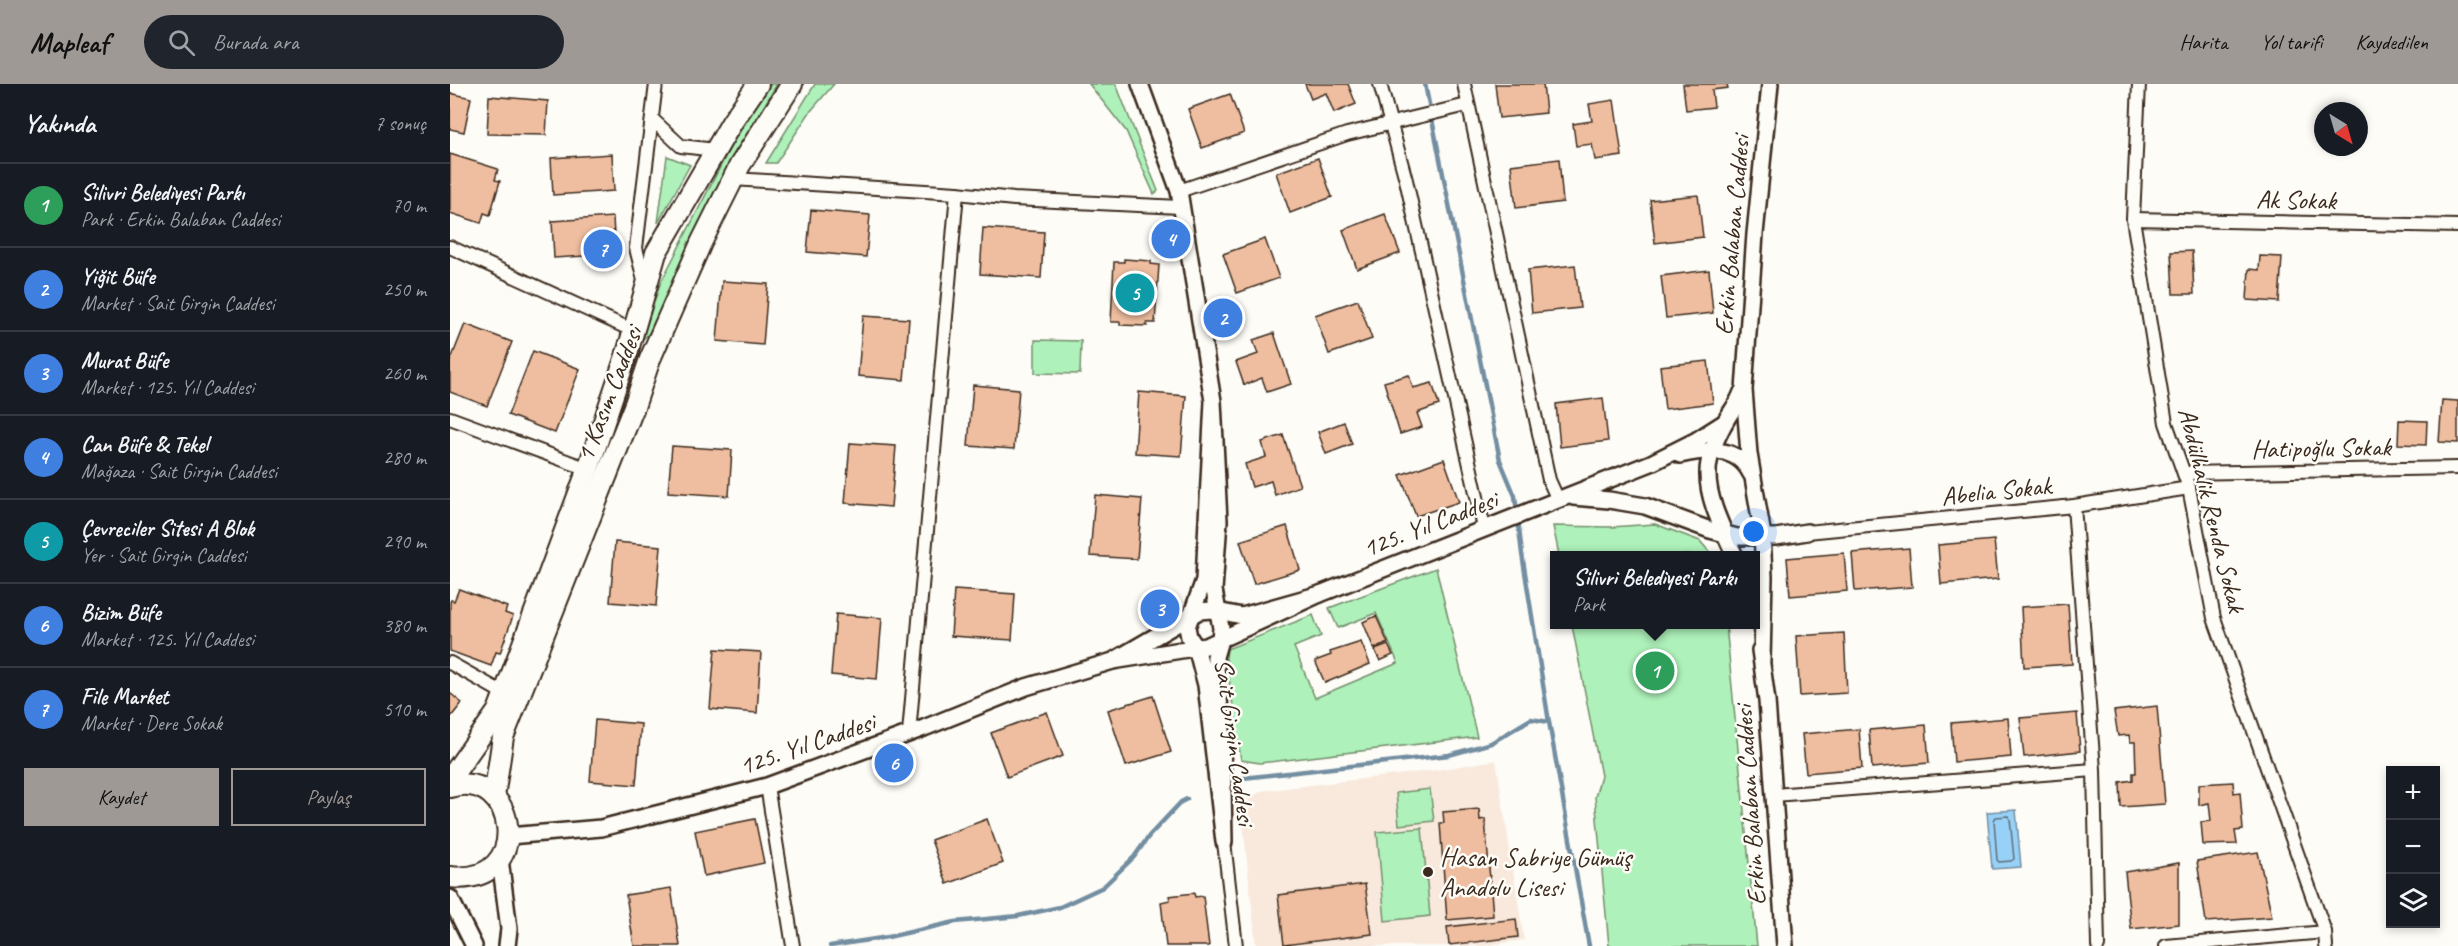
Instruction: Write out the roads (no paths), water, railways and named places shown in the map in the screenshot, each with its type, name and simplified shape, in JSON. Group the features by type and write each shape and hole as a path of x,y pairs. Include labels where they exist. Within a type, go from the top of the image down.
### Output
{"main road":[{"name":"1 Kasım Caddesi","path":"450,778 502,702 588,469 634,331 656,253 715,150 758,84"},
{"name":"1 Kasım Caddesi","path":"494,797 503,737 635,404 650,359 701,243 733,179 792,84"},
{"path":"450,787 469,785 494,797 503,808 508,822 509,836 500,859 490,869 477,876 463,879 450,877"}],"street":[{"path":"646,288 636,248 656,84"},
{"name":"Sait Girgin Caddesi","path":"1140,84 1180,199 1213,401 1219,521 1214,591 1219,612 1220,640 1215,657 1222,730 1224,842"},
{"path":"1380,84 1391,123 1484,528"},
{"path":"1464,84 1549,480 1558,500"},
{"name":"Erkin Balaban Caddesi","path":"1770,84 1743,390 1752,476 1762,537 1764,576 1762,660 1785,946"},
{"name":"Abdülhalik Renda Sokak","path":"2139,84 2133,219 2166,423 2189,488 2214,618 2325,932"},
{"path":"733,179 957,193 1014,199 1180,199 1347,134 1467,105"},
{"path":"652,119 681,146 715,150"},
{"path":"909,733 957,193"},
{"name":"Ak Sokak","path":"2133,219 2458,226"},
{"path":"450,247 634,331"},
{"path":"628,350 650,359"},
{"name":"Erkin Balaban Caddesi","path":"1733,551 1710,489 1707,471 1725,422 1737,407 1743,390"},
{"name":"Sait Girgin Caddesi","path":"1213,401 1204,580 1187,627 1189,637 1196,648 1206,685 1224,842"},
{"path":"450,418 588,469"},
{"path":"1558,500 1651,463 1695,441 1725,422"},
{"path":"1651,463 1714,449 1740,458 1752,476"},
{"name":"Hatipoğlu Sokak","path":"2184,473 2458,468"},
{"name":"Abelia Sokak","path":"1807,532 2074,506 2189,488"},
{"path":"1558,500 1579,496 1645,507 1726,534 1762,537 1807,532"},
{"name":"125. Yıl Caddesi","path":"509,836 601,828 767,786 1026,687 1113,661 1206,646 1320,594 1558,500"},
{"path":"2074,506 2094,770 2098,946"},
{"path":"1758,512 1764,524 1773,528 1807,532"},
{"path":"1710,530 1725,551"},
{"name":"125. Yıl Caddesi","path":"1113,661 1199,611 1242,616 1320,594"},
{"name":"Erkin Balaban Caddesi","path":"1754,629 1762,660"},
{"path":"450,663 502,702"},
{"path":"1774,795 2094,770"},
{"path":"767,786 794,946"},
{"path":"1224,842 1236,946"},
{"path":"500,859 509,929 507,946"},
{"path":"450,898 474,946"},
{"path":"2166,946 2263,942 2325,932"},
{"path":"2325,932 2326,946"},
{"path":"2325,932 2335,946"}],"water":[{"path":"2016,810 2021,867 1992,869 1987,812"}],"waterway":[{"path":"1425,84 1500,460 1515,496 1549,722 1589,946"},
{"path":"1243,778 1449,755 1491,743 1531,719 1549,722"},
{"path":"830,946 888,937 955,922 1018,916 1060,907 1103,887 1134,857 1149,836 1181,802 1187,799"}],"place":[{"name":"Can Büfe & Tekel","path":"1171,239"},
{"name":"File Market","path":"603,249"},
{"name":"Çevreciler Sitesi A Blok","path":"1135,293"},
{"name":"Yiğit Büfe","path":"1223,318"},
{"name":"Murat Büfe","path":"1160,609"},
{"name":"Silivri Belediyesi Parkı","path":"1655,671"},
{"name":"Bizim Büfe","path":"894,763"},
{"name":"Hasan Sabriye Gümüş Anadolu Lisesi","path":"1428,872"}]}
